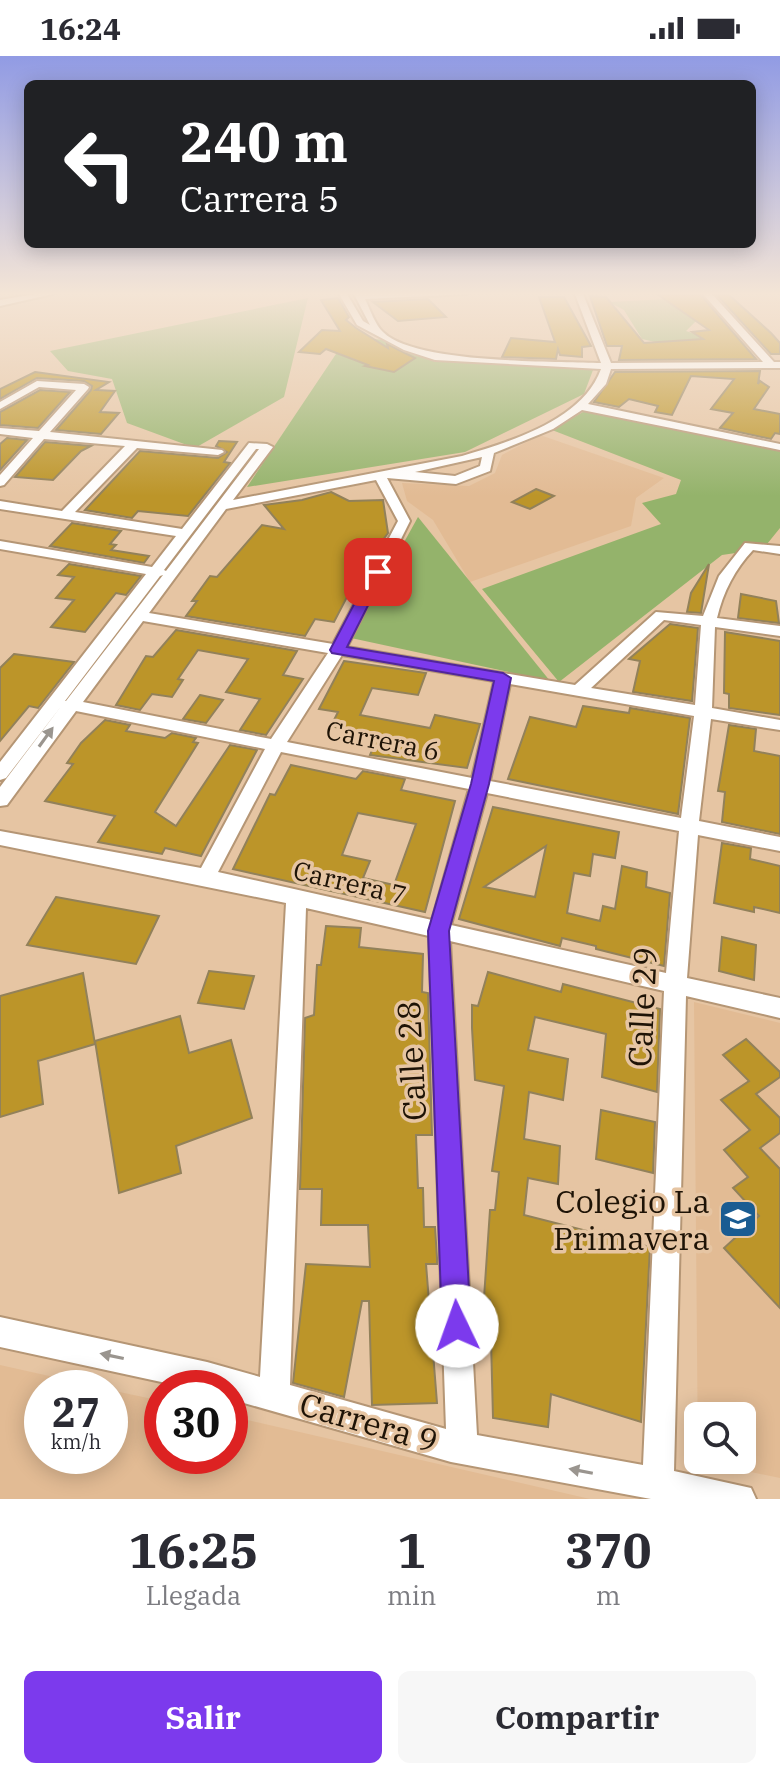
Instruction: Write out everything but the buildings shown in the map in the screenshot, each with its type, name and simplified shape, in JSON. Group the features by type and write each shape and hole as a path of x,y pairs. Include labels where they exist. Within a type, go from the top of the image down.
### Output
{"street":[{"path":"509,361 607,366 776,365"},
{"path":"203,510 488,452 529,435 580,406 605,377 605,361"},
{"path":"729,366 780,378"},
{"path":"0,406 37,384 84,387 0,482"},
{"path":"580,406 780,447"},
{"path":"0,431 218,452"},
{"path":"65,515 135,443"},
{"path":"0,774 9,748 159,572 203,510 260,446 224,506 0,800"},
{"path":"386,474 456,480 486,468 488,452"},
{"path":"206,877 275,746 338,650 404,521 386,474"},
{"path":"0,505 185,533"},
{"path":"0,545 159,572"},
{"name":"Calle 29","path":"658,1486 676,985 687,827 704,712 710,621 730,566 750,546 780,550"},
{"path":"578,691 661,615 780,631"},
{"path":"138,616 780,725"},
{"name":"Calle 28","path":"462,1448 439,931 480,784 503,678"},
{"name":"Carrera 6","path":"70,705 780,844"},
{"name":"Carrera 7","path":"0,838 206,877 780,1008"},
{"path":"274,1396 296,900"},
{"name":"Carrera 9","path":"0,1332 207,1377 462,1448 740,1499"}],"shaded area":[{"path":"540,435 664,478 636,498 631,526 470,582 433,520 407,501 402,483 469,486 495,473 502,455"},
{"name":"Colegio La Primavera","path":"694,1002 780,1023 780,1478 756,1473 756,1402 697,1402"},
{"path":"0,1365 24,1370 24,1474 128,1474 128,1394 144,1397 144,1474 248,1474 248,1420 590,1499 0,1499"}],"green space":[{"path":"59,361 293,361 284,397 195,448 127,423 112,379 68,371"},
{"path":"331,361 484,361 593,370 584,394 465,452 247,487"},
{"path":"588,409 780,451 780,528 763,549 722,555 559,682 482,589 661,524 642,503 676,494 681,480 552,430"},
{"path":"418,517 550,681 351,638"}],"place":[{"name":"Colegio La Primavera","path":"738,1219"}],"route":[{"path":"378,572 338,650 503,678 480,784 439,931 457,1326"}]}
